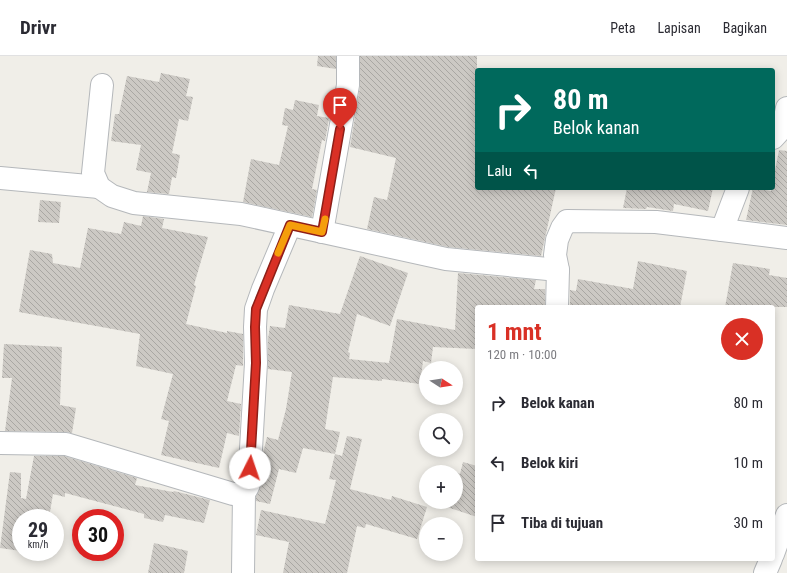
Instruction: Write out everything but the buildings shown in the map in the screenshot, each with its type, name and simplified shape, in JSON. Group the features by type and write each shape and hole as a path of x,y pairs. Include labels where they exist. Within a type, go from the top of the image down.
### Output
{"street":[{"path":"322,232 348,85 348,56"},
{"path":"99,187 93,173 102,85"},
{"path":"775,136 783,127 787,108"},
{"path":"0,178 99,187 112,196 134,203 241,214 446,259 558,270"},
{"path":"722,230 737,190"},
{"path":"556,305 558,270 555,255 557,240 567,221 656,222 787,238"},
{"path":"0,443 66,444 233,494 244,492 248,488 249,483 251,453 256,363 256,309 290,225"},
{"path":"243,573 244,492"},
{"path":"775,548 787,515"},
{"path":"765,573 770,561"}],"slow traffic":[{"path":"278,253 290,225 322,232 325,219"}],"route":[{"path":"250,468 256,363 256,309 290,225 322,232 340,129"}]}
